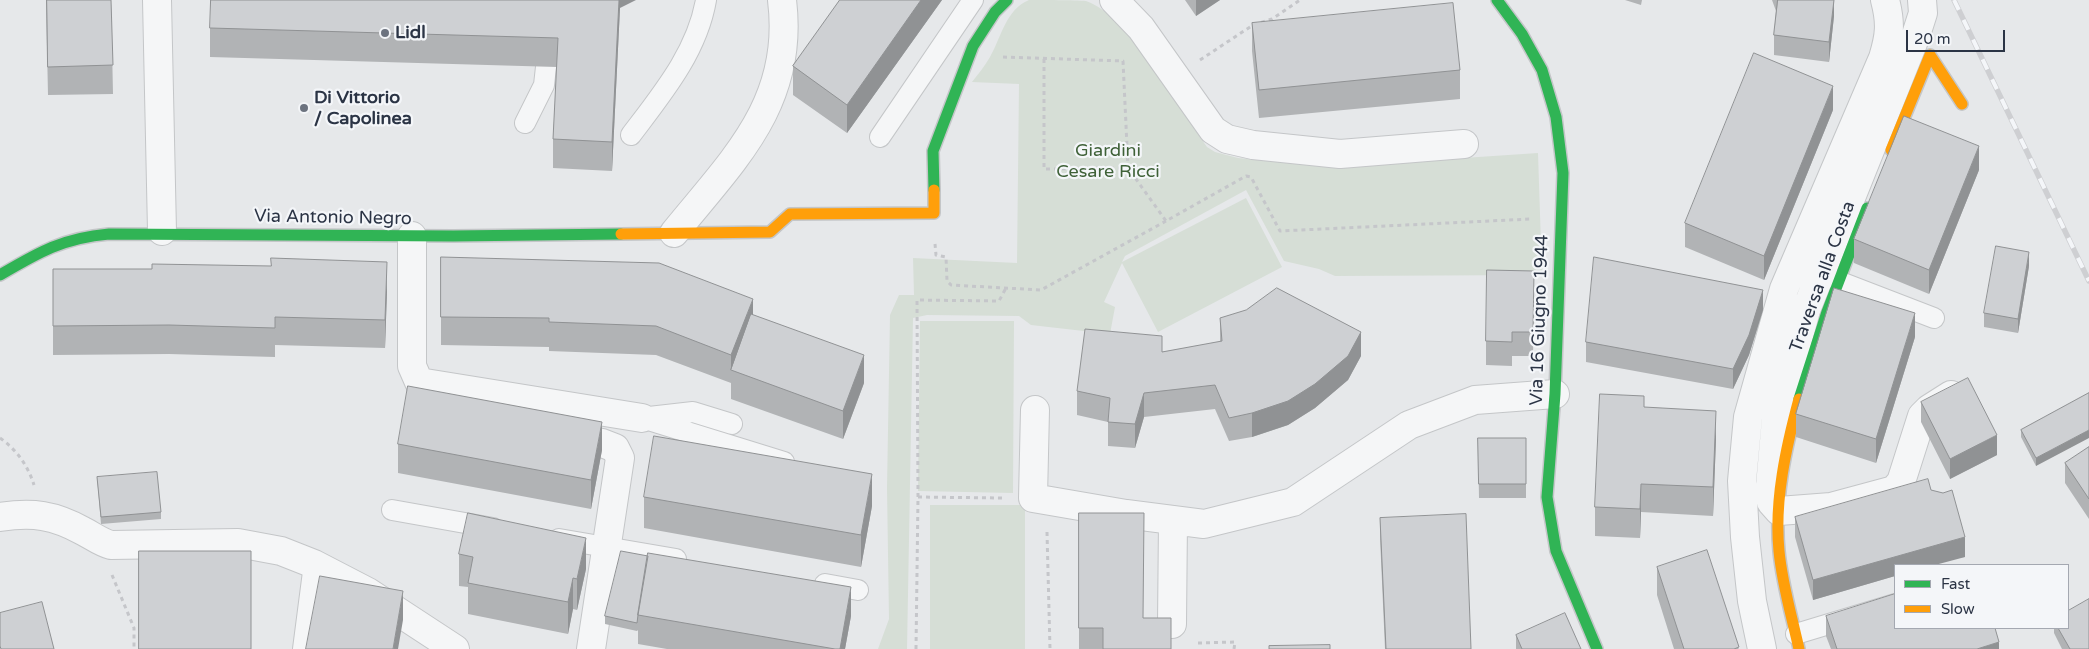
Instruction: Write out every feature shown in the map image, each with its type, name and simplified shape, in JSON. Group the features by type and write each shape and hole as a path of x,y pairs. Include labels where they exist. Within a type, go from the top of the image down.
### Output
{"street":[{"path":"157,0 162,231"},
{"path":"674,233 749,140 764,113 779,70 784,41 782,0"},
{"name":"Via Antonio Negro","path":"0,275 50,248 74,239 101,234 162,231 206,234 412,236 770,232 790,214 934,213 933,151 973,46 995,12 1007,0"},
{"path":"1114,0 1141,28 1213,130 1227,138 1252,145 1340,154 1464,144"},
{"name":"Via 16 Giugno 1944","path":"1497,0 1522,34 1542,70 1556,117 1563,173 1555,394 1547,497 1556,551 1597,649"},
{"path":"1762,649 1752,601 1745,537 1742,481 1748,417 1784,289 1883,58 1890,36 1889,16 1885,0"},
{"name":"Traversa alla Costa","path":"1797,642 1779,552 1779,511 1771,502 1770,486 1776,419 1806,310 1914,38 1923,13 1922,0"},
{"path":"1888,156 1930,55 1962,104"},
{"path":"1872,193 1819,330 1792,424 1783,470 1779,511 1831,507 1894,490 1901,482 1922,416 1929,409 1959,390"},
{"path":"412,236 412,366 419,382 642,418"},
{"path":"1035,410 1040,499 1204,524 1293,502 1408,424 1475,400 1555,394"},
{"path":"544,433 602,443 614,448 620,458 591,649"},
{"path":"0,517 37,514 62,520 111,545 238,543 281,551 314,564 368,592 455,649"},
{"path":"1172,624 1173,520"}],"lane":[{"path":"631,135 670,83 683,61 702,20 706,0"},
{"path":"880,137 974,0"},
{"path":"525,123 544,85 546,67"},
{"path":"1838,282 1934,318"},
{"path":"642,418 693,412 732,424"},
{"path":"642,418 785,463"},
{"path":"392,510 509,530"},
{"path":"538,536 693,562"},
{"path":"303,649 314,564"},
{"path":"809,582 858,590"},
{"path":"1797,642 1894,604"}],"path":[{"path":"1176,76 1253,24 1272,19 1300,0"},
{"path":"1044,59 1044,169 1128,168"},
{"path":"947,260 948,281 951,285 1041,290 1166,221"},
{"path":"916,649 918,497 917,300 999,301 1006,288"},
{"path":"0,438 9,444 26,464 33,483 37,514"},
{"path":"918,497 1040,499 1050,649"},
{"path":"111,545 109,567 134,628 134,649"},
{"path":"1198,643 1235,642 1234,649"}],"green space":[{"name":"Giardini Cesare Ricci","path":"1029,0 1086,1 1102,9 1136,43 1169,88 1207,147 1215,152 1238,158 1329,167 1538,153 1542,275 1335,276 1319,269 1284,261 1246,190 1125,256 1122,262 1246,198 1282,267 1158,332 1122,263 1104,302 1115,307 1110,334 1031,325 1019,316 927,315 913,318 907,649 878,649 889,619 887,488 890,315 899,295 914,295 913,258 1017,263 1019,84 972,82 990,57 1009,17 1021,4"},
{"path":"920,321 1014,321 1013,493 918,491"},
{"path":"930,505 1025,505 1025,649 930,649"}],"building":[{"path":"47,0 111,0 113,65 48,67"},
{"path":"211,0 619,0 612,142 553,139 558,38 210,28"},
{"path":"840,0 921,0 847,105 793,66"},
{"path":"1778,0 1834,0 1829,42 1774,35"},
{"path":"1453,3 1460,70 1259,90 1252,23"},
{"path":"1754,53 1833,86 1764,256 1685,223"},
{"path":"1904,116 1979,146 1929,270 1854,239"},
{"path":"1996,246 2029,252 2018,319 1984,313"},
{"path":"441,257 659,263 753,299 731,355 656,326 549,322 549,318 441,317"},
{"path":"1594,257 1763,290 1749,335 1733,369 1586,342"},
{"path":"271,258 387,262 385,320 275,317 275,328 169,325 53,326 53,269 152,269 152,264 271,266"},
{"path":"1487,270 1534,271 1533,332 1512,332 1512,342 1486,341"},
{"path":"1277,288 1361,332 1348,356 1315,384 1288,401 1252,413 1229,418 1215,385 1144,393 1135,424 1108,422 1110,398 1077,391 1085,329 1162,336 1162,352 1222,341 1220,318 1246,310"},
{"path":"1834,288 1915,313 1876,439 1796,414"},
{"path":"751,314 864,355 843,411 731,370"},
{"path":"1968,378 1997,435 1950,459 1921,402"},
{"path":"408,386 602,422 591,480 398,444"},
{"path":"2089,393 2089,430 2036,458 2021,430"},
{"path":"1600,394 1644,396 1644,407 1716,411 1713,487 1641,484 1640,509 1595,507"},
{"path":"654,436 872,474 861,535 644,497"},
{"path":"1478,438 1526,438 1526,484 1479,484"},
{"path":"2089,447 2089,499 2065,463"},
{"path":"157,472 161,512 101,517 97,477"},
{"path":"1928,479 1931,490 1943,493 1952,490 1965,537 1813,580 1795,517"},
{"path":"468,513 586,538 577,579 573,578 568,602 468,583 473,557 459,554"},
{"path":"1079,513 1144,513 1143,618 1171,618 1171,649 1103,649 1103,628 1079,628"},
{"path":"1466,514 1471,649 1386,649 1380,518"},
{"path":"1707,550 1739,647 1734,649 1684,649 1657,567"},
{"path":"139,551 251,551 251,649 139,649"},
{"path":"621,551 648,556 637,623 605,616"},
{"path":"648,553 851,587 840,649 638,615"},
{"path":"320,576 403,591 393,649 306,649"},
{"path":"1894,594 1894,629 1995,629 1999,642 1977,649 1837,649 1826,616"},
{"path":"2089,599 2089,649 2070,649 2059,629 2069,629 2069,610"},
{"path":"42,602 54,649 1,649 0,613"},
{"path":"1565,613 1581,649 1522,649 1516,635"},
{"path":"1330,645 1330,649 1269,649 1269,646"}],"railway":[{"path":"1954,0 2089,281"}],"traffic: fast":[{"path":"934,190 933,151 973,46 995,12 1007,0"},
{"path":"1497,0 1522,34 1542,70 1556,117 1563,173 1555,394 1547,497 1556,551 1597,649"},
{"path":"1799,399 1827,312 1867,208"},
{"path":"0,275 52,247 78,239 109,234 453,236 621,234"}],"traffic: slow":[{"path":"1891,150 1930,55 1962,104"},
{"path":"621,234 770,232 790,214 934,213 934,190"},
{"path":"1799,399 1782,474 1778,532 1782,576 1799,649"}],"place":[{"name":"Lidl","path":"385,33"},
{"name":"Di Vittorio / Capolinea","path":"304,108"}]}
